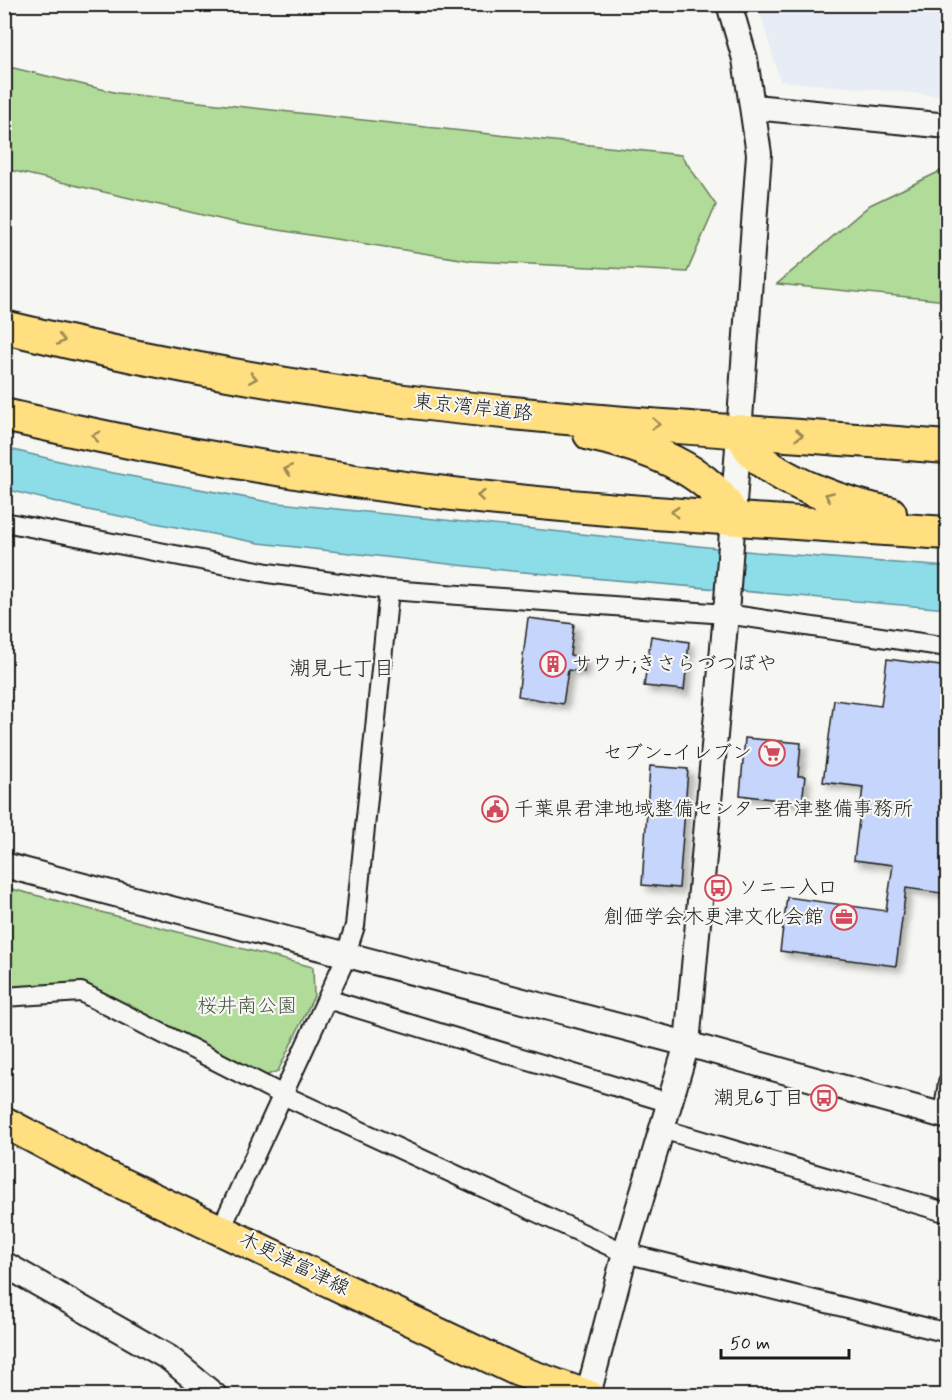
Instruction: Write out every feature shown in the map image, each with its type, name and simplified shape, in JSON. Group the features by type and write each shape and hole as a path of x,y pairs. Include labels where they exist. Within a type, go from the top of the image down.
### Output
{"highway":[{"name":"東京湾岸道路","path":"4,327 229,374 430,404 948,447"},
{"path":"430,404 630,444 692,473 710,485 726,501 734,517"},
{"path":"4,415 138,444 356,481 462,495 948,533"},
{"path":"740,430 751,451 779,471 808,487 866,508 948,523"}],"main road":[{"name":"木更津富津線","path":"4,1122 104,1175 516,1370 589,1395"}],"street":[{"path":"589,1395 625,1253 687,1044 734,517 759,154 754,107 745,59 729,4"},
{"path":"754,107 948,126"},
{"path":"4,522 268,573 389,590 726,614 948,647"},
{"path":"221,1229 285,1095 346,955 355,926 389,590"},
{"path":"4,865 687,1044 945,1117 948,1082"},
{"path":"4,997 81,992 285,1095 625,1253 948,1333"},
{"path":"327,999 670,1103"},
{"path":"662,1129 948,1213"},
{"path":"4,1264 169,1358 215,1395"}],"shaded area":[{"path":"758,5 947,5 947,96 780,81"}],"green space":[{"path":"5,66 118,93 681,155 716,205 687,272 473,261 241,224 5,169"},
{"path":"947,168 947,301 777,284 870,205"},
{"name":"桜井南公園","path":"4,887 313,967 314,996 278,1071 265,1076 82,988 5,993"}],"water":[{"path":"5,448 92,469 269,502 756,552 947,567 947,609 512,571 259,543 88,510 5,489"}],"building":[{"name":"サウナ;きさらづつぼや","path":"528,618 574,624 570,655 585,658 584,672 568,670 563,704 518,696"},
{"path":"651,636 689,642 684,690 644,686"},
{"path":"887,659 948,667 948,894 906,888 896,966 780,951 787,897 886,911 893,865 854,860 863,787 823,782 834,700 881,706"},
{"path":"745,738 801,743 798,776 805,776 802,803 740,795"},
{"path":"650,766 688,769 679,888 642,885"}],"place":[{"name":"サウナ;きさらづつぼや","path":"553,664"},
{"name":"セブン-イレブン","path":"772,753"},
{"name":"千葉県君津地域整備センター君津整備事務所","path":"495,809"},
{"name":"ソニー入口","path":"718,888"},
{"name":"創価学会木更津文化会館","path":"844,917"},
{"name":"潮見6丁目","path":"824,1098"}],"district":[{"name":"潮見七丁目","path":"342,669"}]}
